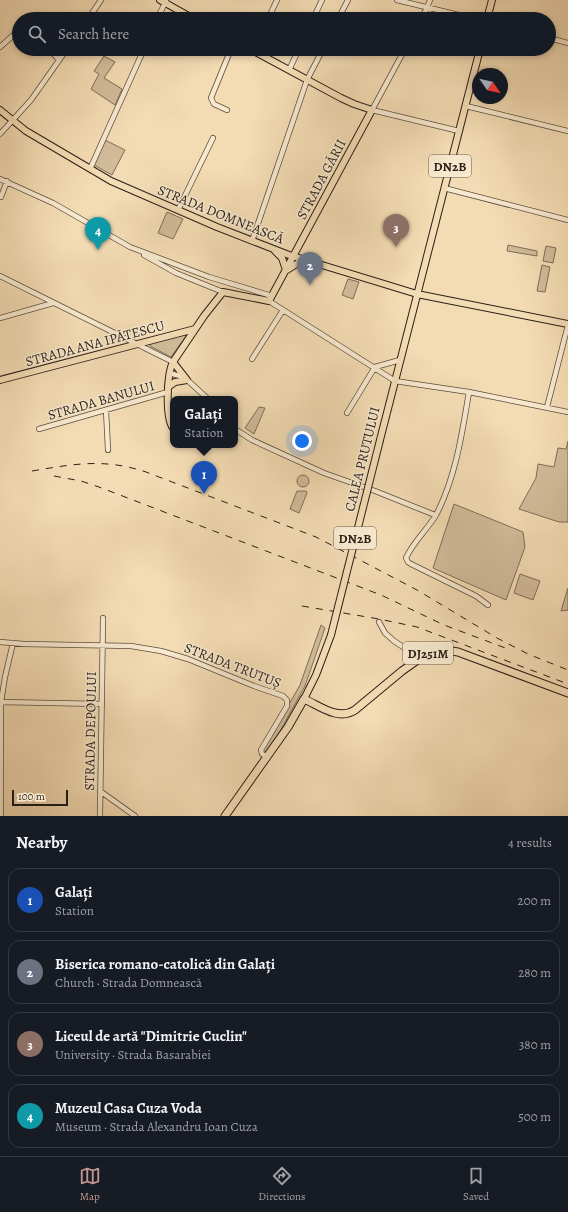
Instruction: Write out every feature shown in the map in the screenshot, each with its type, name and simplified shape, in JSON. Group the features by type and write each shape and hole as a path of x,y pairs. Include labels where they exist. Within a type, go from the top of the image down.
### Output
{"highway":[{"name":"DJ251M","path":"304,699 337,714 348,714 420,658 432,651 438,650 451,651 568,692"},
{"name":"CALEA PRUTULUI","path":"225,816 268,757 304,699"}],"main road":[{"path":"489,12 492,0"},
{"path":"164,1 182,12"},
{"path":"264,56 347,101 372,110"},
{"name":"DN2B","path":"417,294 478,56"},
{"name":"STRADA DOMNEASCĂ","path":"0,110 38,138 113,182 252,241 307,261 417,294 568,325"},
{"name":"STRADA GĂRII","path":"271,299 372,110"},
{"path":"271,248 282,258 286,270 298,263 307,261"},
{"path":"170,424 168,390 169,373 173,362 195,329 224,292 271,299"},
{"name":"CALEA PRUTULUI","path":"304,699 316,675 330,635 417,294"},
{"name":"STRADA ANA IPĂTESCU","path":"0,380 195,329"},
{"path":"168,390 175,382 187,380 173,362"}],"street":[{"path":"93,12 101,0"},
{"path":"271,12 277,0"},
{"path":"316,12 322,0"},
{"path":"342,12 348,0"},
{"path":"396,0 444,12"},
{"path":"425,12 430,0"},
{"path":"160,12 164,1"},
{"path":"0,48 12,37"},
{"path":"556,40 567,43 568,37"},
{"path":"55,56 59,60"},
{"path":"1,132 31,100 62,56"},
{"path":"90,169 141,56"},
{"path":"227,110 214,104 211,98 228,56"},
{"path":"289,70 296,56"},
{"path":"252,241 307,80 319,56"},
{"name":"STRADA GĂRII","path":"372,110 401,56"},
{"path":"466,106 568,131"},
{"path":"372,110 459,131"},
{"path":"178,210 213,138"},
{"path":"0,179 53,203 176,273 224,292"},
{"path":"0,197 6,181"},
{"path":"444,188 568,220"},
{"path":"130,247 271,299 283,310 395,381 469,392 568,412"},
{"path":"0,276 173,362"},
{"path":"0,318 53,303"},
{"path":"252,359 283,310"},
{"path":"547,407 568,325"},
{"path":"347,413 375,368 400,360"},
{"path":"169,373 181,376 205,396"},
{"name":"STRADA BANULUI","path":"39,429 106,410 168,390"},
{"path":"469,392 461,439 446,493 435,516 407,556 407,561 476,596 488,605"},
{"path":"106,410 108,450"},
{"path":"238,431 252,440 324,473 375,491 435,516"},
{"name":"STRADA DEPOULUI","path":"100,816 103,618"},
{"path":"379,622 385,633 394,641 420,658"},
{"path":"0,642 102,646"},
{"path":"1,816 1,702 13,643"},
{"name":"STRADA TRUTUȘ","path":"102,646 131,646 169,653 283,696 287,700 287,706 261,750 262,754 268,757"},
{"path":"1,702 102,704"},
{"path":"100,791 135,816"}],"shaded area":[{"path":"104,56 115,62 104,78 122,89 115,105 91,89 99,74 94,71"},
{"path":"105,140 125,150 112,175 94,165"},
{"path":"167,212 183,219 173,239 158,233"},
{"path":"508,245 537,251 537,256 507,251"},
{"path":"546,246 556,248 553,263 543,261"},
{"path":"542,265 550,267 545,292 537,291"},
{"path":"348,279 359,282 353,299 342,295"},
{"path":"185,334 186,336 171,357 150,346 150,344"},
{"path":"259,407 265,408 254,434 245,428"},
{"path":"568,441 568,522 559,522 519,509 536,478 538,464 554,467 558,448 566,449"},
{"path":"301,475 305,475 309,481 305,487 301,487 297,483 297,479"},
{"path":"297,491 306,491 307,493 299,513 290,509"},
{"path":"454,504 523,532 525,547 506,600 433,568"},
{"path":"520,574 540,581 533,600 514,593"},
{"path":"568,588 568,610 561,611"},
{"path":"321,625 325,628 305,686 280,731 265,753 263,750 300,685"}],"railway":[{"path":"32,471 62,466 103,464 116,465 146,472 316,537 417,590 497,638 528,654 568,670"},
{"path":"54,476 81,481 99,487 381,595 444,625 508,649"},
{"path":"302,606 417,627 568,684"}],"place":[{"name":"Liceul de artă \"Dimitrie Cuclin\"","path":"396,247"},
{"name":"Muzeul Casa Cuza Voda","path":"98,250"},
{"name":"Biserica romano-catolică din Galați","path":"310,285"},
{"name":"Galați","path":"204,494"}]}
